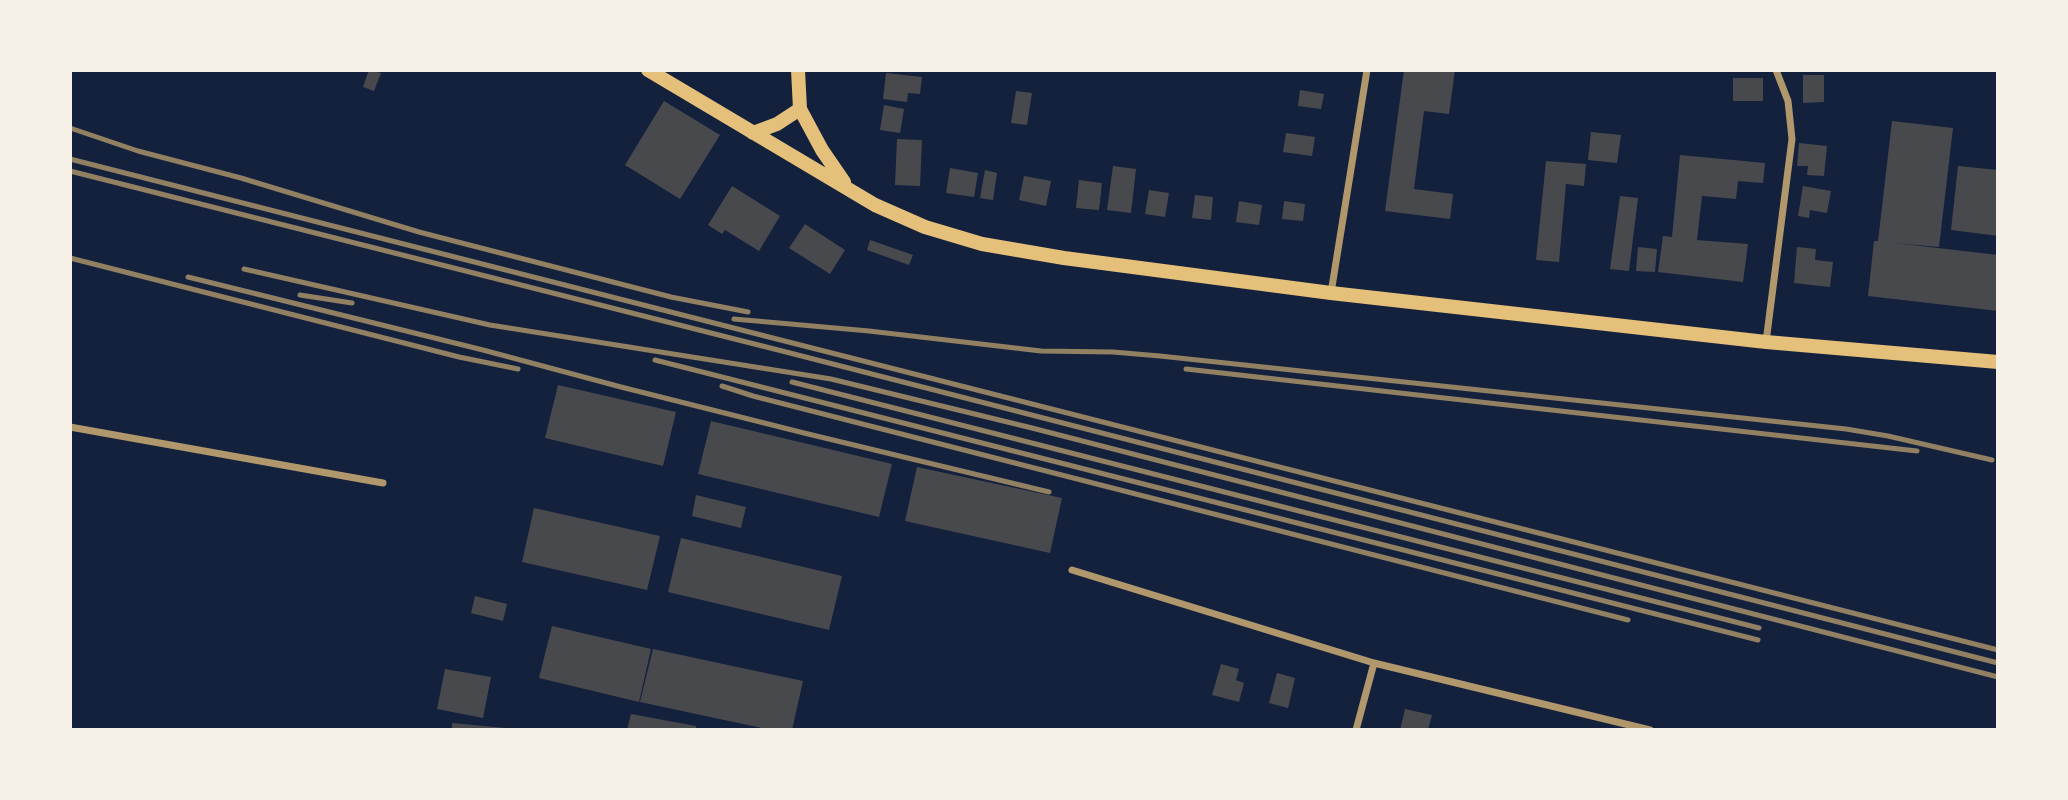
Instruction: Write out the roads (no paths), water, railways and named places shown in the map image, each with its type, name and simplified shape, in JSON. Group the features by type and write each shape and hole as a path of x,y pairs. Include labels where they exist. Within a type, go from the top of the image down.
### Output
{"main road":[{"path":"648,70 874,205 925,227 982,244 1064,258 1331,293 1766,342 1998,362"},
{"path":"798,70 800,109 834,169 850,190"},
{"path":"754,132 777,124 800,109"}],"street":[{"path":"1331,293 1367,70"},
{"path":"1766,342 1792,139 1788,101 1776,70"},
{"path":"70,428 383,483"},
{"path":"1072,570 1374,663 1650,730"},
{"path":"1356,730 1374,663"}],"railway":[{"path":"70,128 138,151 241,178 419,232 671,297 748,312"},
{"path":"70,159 1998,650"},
{"path":"70,171 1998,663"},
{"path":"70,258 459,357 518,369"},
{"path":"244,269 490,325 831,379 1032,428 1998,677"},
{"path":"188,277 804,433 1049,492"},
{"path":"300,295 352,303"},
{"path":"734,319 1041,351 1160,356 1846,429 1992,460"},
{"path":"655,360 1758,640"},
{"path":"1186,369 1917,451"},
{"path":"792,382 1759,628"},
{"path":"722,386 1628,620"}]}
